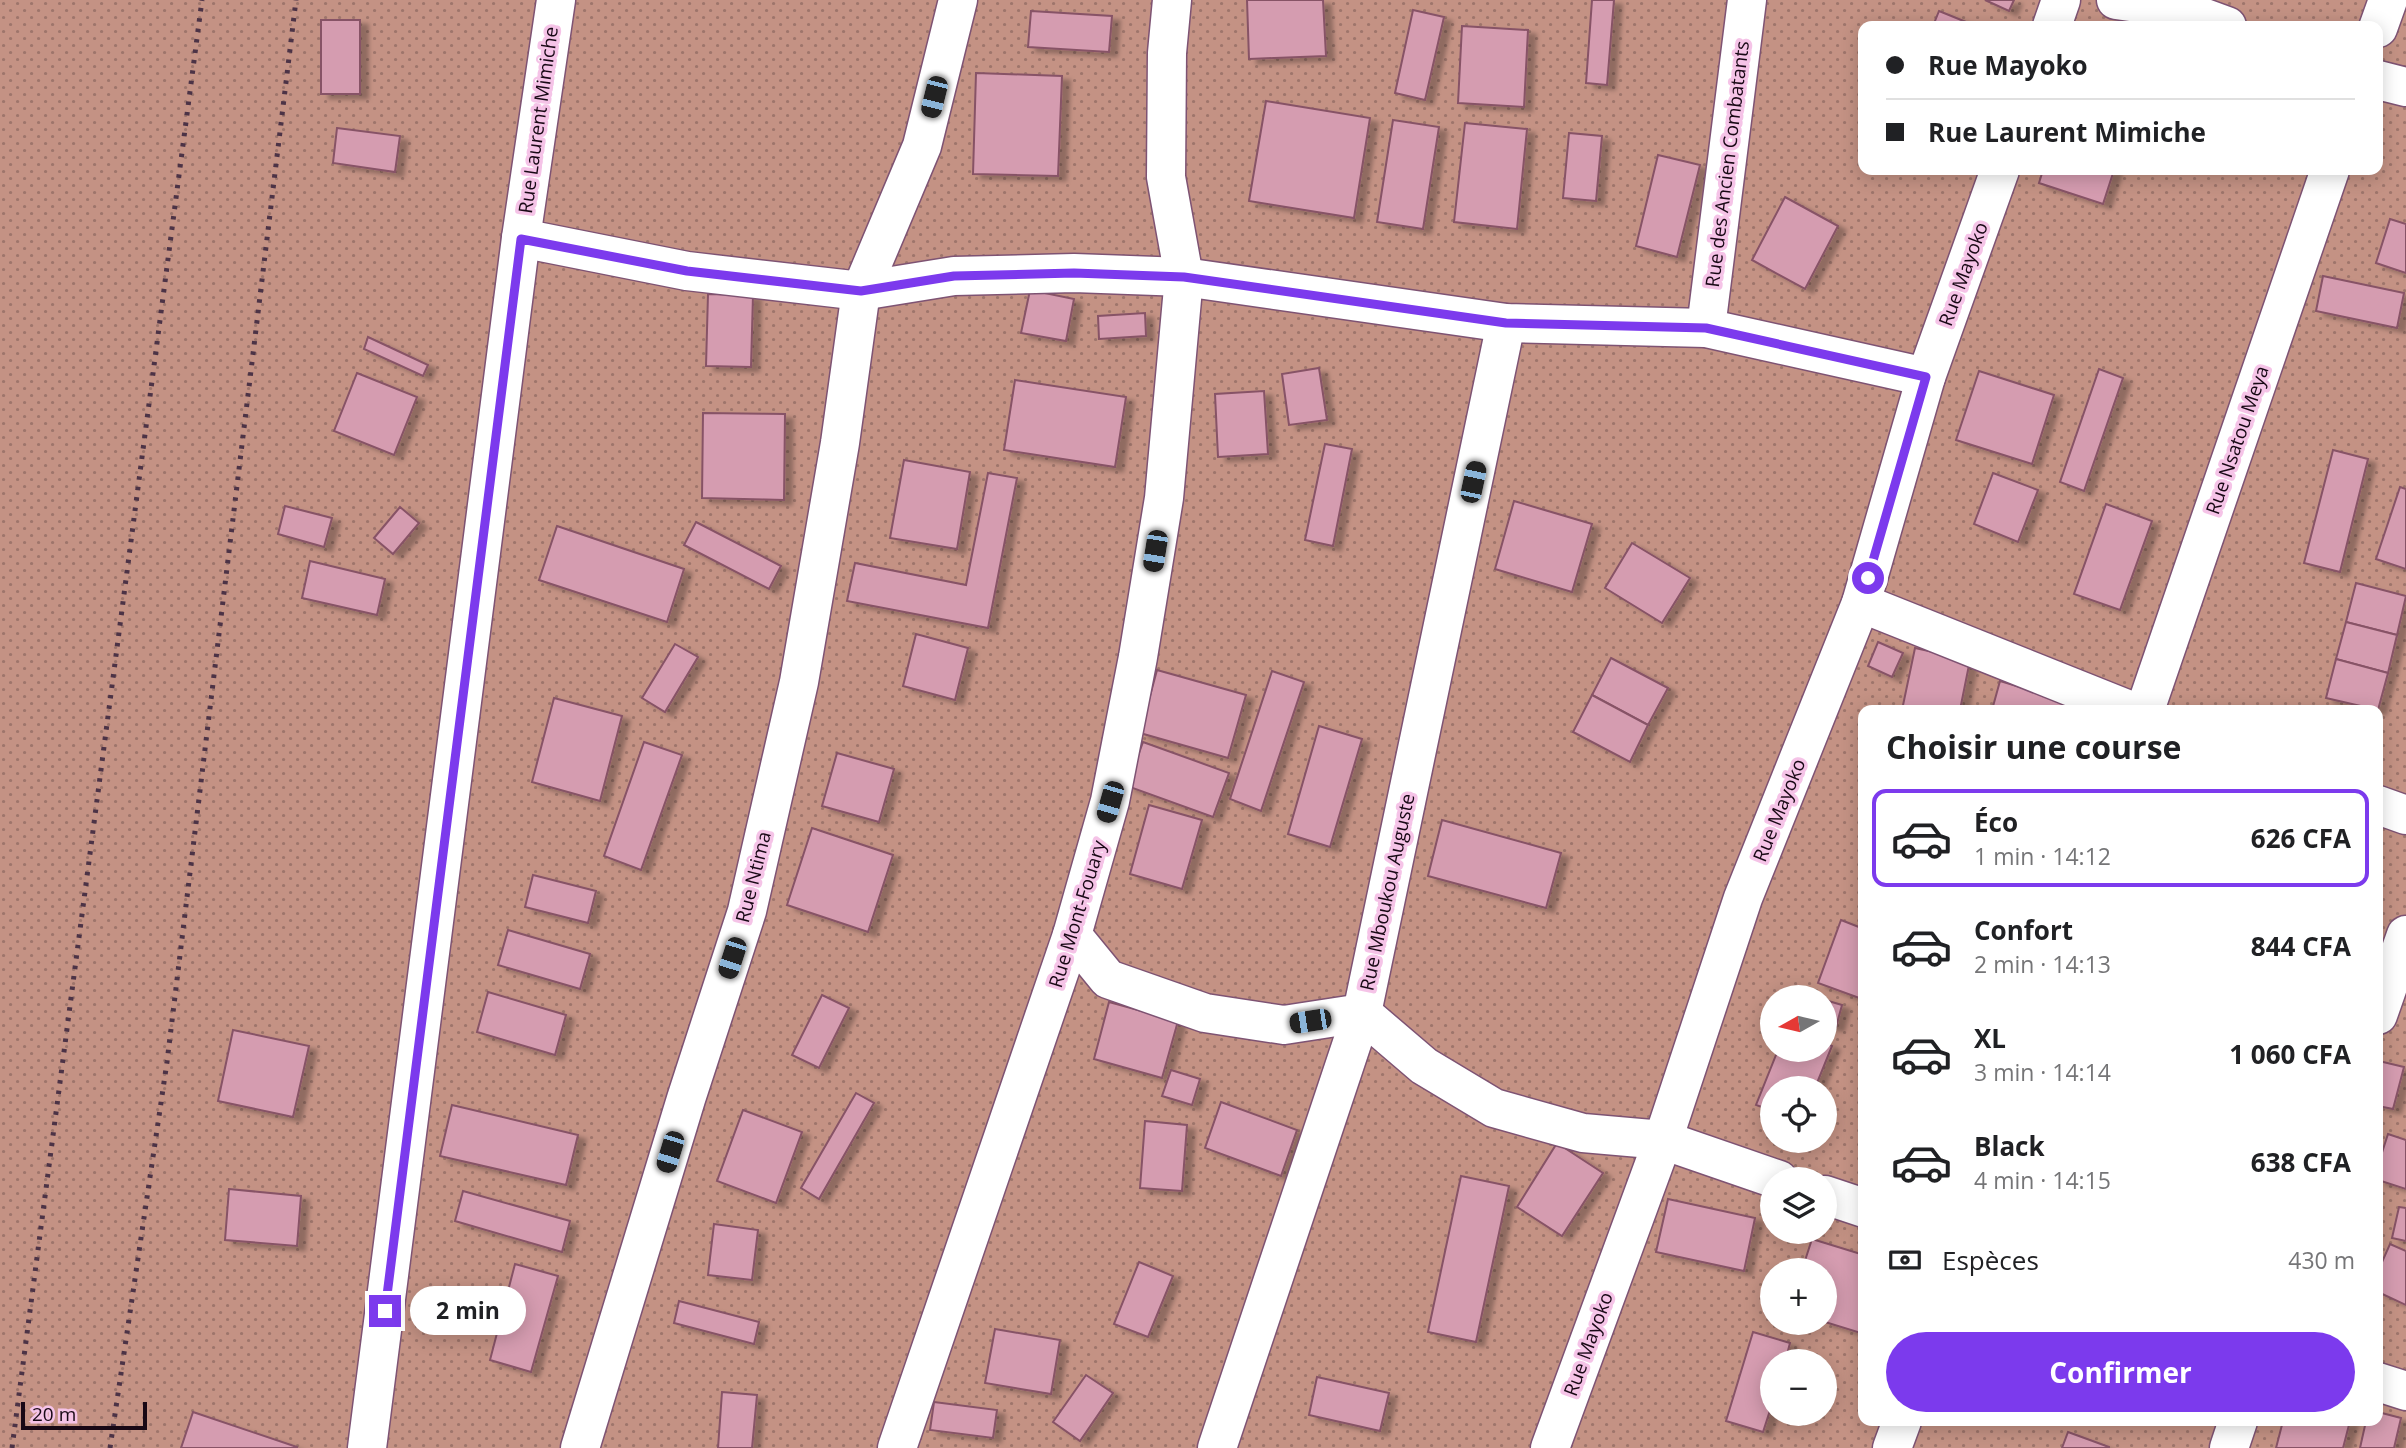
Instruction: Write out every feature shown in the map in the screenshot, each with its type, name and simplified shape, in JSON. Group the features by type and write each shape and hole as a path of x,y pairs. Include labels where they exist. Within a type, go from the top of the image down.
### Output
{"street":[{"name":"Rue Laurent Mimiche","path":"367,1448 521,239 556,0"},
{"name":"Rue Ntima","path":"580,1448 686,1099 747,911 799,682 840,443 861,291 922,146 958,0"},
{"name":"Rue Mont-Fouary","path":"897,1448 1072,935 1110,802 1138,657 1164,499 1184,277 1166,177 1167,53 1172,0"},
{"name":"Rue des Ancien Combatants","path":"1706,328 1747,0"},
{"path":"2054,21 2061,0"},
{"path":"2116,0 2180,9 2213,21"},
{"path":"2380,21 2388,0"},
{"path":"2383,81 2406,87"},
{"name":"Rue Mayoko","path":"1550,1448 1663,1140 1743,898 1861,603 1926,377 1998,175"},
{"name":"Rue Nsatou Meya","path":"2147,705 2328,175"},
{"path":"521,239 687,271 861,291 954,276 1074,273 1184,277 1506,323 1706,328 1926,377"},
{"name":"Rue Mboukou Auguste","path":"1217,1448 1362,1013 1506,323"},
{"path":"1861,603 2116,705"},
{"path":"2383,806 2406,815"},
{"path":"1072,935 1108,979 1205,1013 1284,1025 1362,1013 1424,1066 1494,1108 1583,1133 1663,1140 1760,1173"},
{"path":"2383,1001 2406,935"},
{"path":"1837,1199 1858,1206"},
{"path":"2383,1384 2406,1391"},
{"path":"1892,1448 1900,1426"},
{"path":"2229,1448 2236,1426"}],"shaded area":[{"path":"0,0 2406,0 2406,1448 0,1448"}],"building":[{"path":"1247,0 1323,0 1326,56 1249,59"},
{"path":"1592,0 1614,0 1607,85 1586,83"},
{"path":"1985,0 2014,0 2009,11"},
{"path":"1413,10 1444,17 1425,100 1395,93"},
{"path":"1031,11 1112,16 1109,52 1028,47"},
{"path":"1939,11 1964,21 1935,21"},
{"path":"321,20 360,20 360,94 321,94"},
{"path":"1462,26 1528,30 1524,107 1458,103"},
{"path":"976,73 1062,76 1058,176 973,174"},
{"path":"1266,101 1370,118 1354,218 1249,201"},
{"path":"1393,120 1439,127 1423,229 1377,222"},
{"path":"1465,123 1527,129 1517,229 1454,222"},
{"path":"337,128 400,136 395,172 333,163"},
{"path":"1569,133 1602,136 1596,201 1563,198"},
{"path":"1658,155 1700,165 1677,257 1636,246"},
{"path":"2041,175 2112,175 2103,204 2039,183"},
{"path":"1785,197 1838,226 1805,289 1752,260"},
{"path":"2390,219 2406,224 2406,273 2376,263"},
{"path":"2323,276 2404,293 2397,328 2316,311"},
{"path":"1030,290 1074,299 1066,341 1021,333"},
{"path":"708,294 753,295 751,367 706,366"},
{"path":"1145,313 1146,336 1099,339 1098,316"},
{"path":"368,337 428,365 423,376 364,349"},
{"path":"1319,368 1327,420 1289,425 1282,374"},
{"path":"2099,369 2123,378 2084,491 2060,482"},
{"path":"1979,371 2054,395 2032,464 1956,440"},
{"path":"357,373 417,397 394,455 334,431"},
{"path":"1015,380 1126,397 1115,467 1004,450"},
{"path":"1264,391 1268,454 1218,457 1215,394"},
{"path":"703,413 785,414 784,500 702,498"},
{"path":"1325,444 1352,449 1333,546 1305,540"},
{"path":"2333,450 2368,459 2340,572 2304,563"},
{"path":"904,460 970,472 957,549 890,538"},
{"path":"988,473 1017,478 988,628 847,601 855,563 966,585"},
{"path":"1993,473 2038,490 2018,542 1974,524"},
{"path":"2400,487 2406,489 2406,569 2376,559"},
{"path":"1514,501 1592,524 1572,592 1495,569"},
{"path":"2106,504 2152,521 2120,610 2074,594"},
{"path":"285,506 332,518 324,547 278,534"},
{"path":"400,507 419,523 393,554 374,538"},
{"path":"696,522 781,566 769,589 684,545"},
{"path":"557,526 684,569 667,622 539,580"},
{"path":"1632,543 1690,578 1662,623 1605,588"},
{"path":"310,561 385,579 377,615 302,598"},
{"path":"2356,583 2406,596 2397,635 2346,622"},
{"path":"2346,622 2397,635 2388,673 2336,659"},
{"path":"916,634 968,648 955,700 903,686"},
{"path":"1878,642 1903,653 1892,677 1868,666"},
{"path":"675,644 698,657 665,712 642,698"},
{"path":"1915,648 1970,660 1961,705 1903,705"},
{"path":"1611,658 1668,688 1648,725 1592,695"},
{"path":"2336,659 2388,673 2379,705 2356,705 2326,698"},
{"path":"1157,670 1246,695 1228,758 1140,733"},
{"path":"1272,671 1304,682 1261,811 1230,799"},
{"path":"2000,681 2079,705 1993,705"},
{"path":"1592,695 1648,725 1630,762 1573,732"},
{"path":"554,698 622,716 600,801 532,782"},
{"path":"1319,726 1362,739 1330,847 1288,834"},
{"path":"644,742 682,755 641,870 604,856"},
{"path":"1143,742 1229,773 1213,817 1127,786"},
{"path":"837,753 894,769 879,822 822,806"},
{"path":"1149,805 1202,820 1182,889 1130,874"},
{"path":"1442,820 1561,853 1546,908 1428,876"},
{"path":"812,828 893,855 868,932 787,905"},
{"path":"533,875 596,891 588,923 525,907"},
{"path":"1841,920 1858,927 1858,998 1838,990 1838,985 1818,983"},
{"path":"508,930 590,954 580,989 498,965"},
{"path":"488,992 566,1015 555,1055 477,1032"},
{"path":"822,995 849,1008 819,1068 792,1055"},
{"path":"1109,1002 1178,1021 1162,1078 1094,1059"},
{"path":"1838,1004 1842,1005 1838,1020"},
{"path":"233,1030 309,1046 293,1117 218,1101"},
{"path":"1773,1062 1826,1062 1820,1076 1768,1076"},
{"path":"2383,1062 2404,1067 2393,1109 2383,1107"},
{"path":"1171,1070 1200,1079 1192,1105 1162,1096"},
{"path":"856,1093 874,1103 819,1199 801,1188"},
{"path":"1221,1102 1297,1130 1281,1176 1205,1148"},
{"path":"452,1105 578,1135 566,1185 440,1156"},
{"path":"743,1110 802,1132 776,1203 717,1181"},
{"path":"1145,1121 1187,1125 1182,1191 1140,1188"},
{"path":"2388,1134 2406,1140 2406,1189 2383,1182 2383,1150"},
{"path":"1557,1143 1603,1173 1562,1236 1517,1207"},
{"path":"1461,1176 1509,1186 1476,1342 1428,1332"},
{"path":"229,1189 301,1196 297,1246 225,1240"},
{"path":"463,1191 570,1221 562,1252 455,1221"},
{"path":"1668,1199 1755,1218 1744,1271 1656,1252"},
{"path":"2399,1207 2406,1208 2406,1241 2392,1238"},
{"path":"714,1224 758,1230 752,1280 708,1275"},
{"path":"1810,1244 1828,1244 1858,1253 1858,1332 1837,1326 1837,1258 1806,1258"},
{"path":"2390,1244 2406,1251 2406,1305 2383,1294 2383,1260"},
{"path":"1139,1262 1173,1276 1148,1337 1114,1324"},
{"path":"515,1264 558,1276 531,1372 490,1360"},
{"path":"679,1301 759,1322 754,1344 674,1323"},
{"path":"995,1329 1060,1340 1051,1394 985,1383"},
{"path":"1753,1332 1790,1343 1788,1349 1760,1349 1760,1426 1765,1426 1763,1432 1726,1421"},
{"path":"1086,1375 1113,1393 1080,1441 1053,1422"},
{"path":"1317,1377 1389,1393 1380,1431 1309,1415"},
{"path":"722,1392 757,1395 752,1448 718,1448"},
{"path":"934,1402 997,1410 993,1438 930,1430"},
{"path":"193,1412 297,1447 297,1448 181,1448"},
{"path":"2383,1413 2401,1418 2394,1448 2360,1448 2365,1426 2383,1426"},
{"path":"2282,1426 2349,1426 2343,1448 2276,1448"},
{"path":"2068,1432 2109,1447 2109,1448 2062,1448"}],"railway":[{"path":"12,1448 202,0"},
{"path":"110,1448 167,1062 296,0"}],"route":[{"path":"385,1311 521,239 687,271 861,291 954,276 1074,273 1184,277 1506,323 1706,328 1926,377 1868,578"}]}
